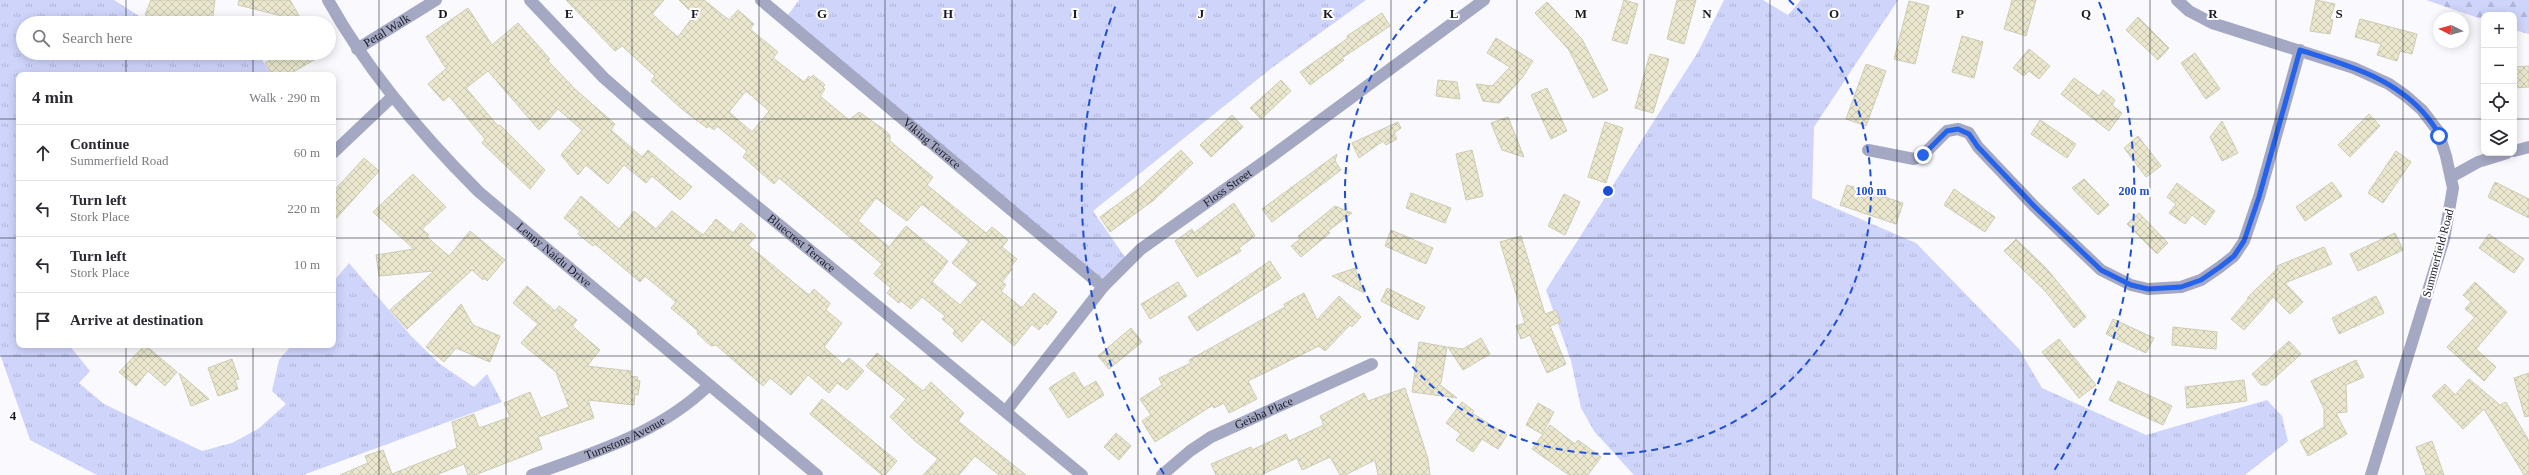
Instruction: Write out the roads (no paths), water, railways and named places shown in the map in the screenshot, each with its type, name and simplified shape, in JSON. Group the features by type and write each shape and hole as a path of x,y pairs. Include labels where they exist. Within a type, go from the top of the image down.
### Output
{"street":[{"name":"Lenny Naidu Drive","path":"328,0 357,49 392,97 440,153 479,192 817,475"},
{"name":"Petal Walk","path":"357,49 436,0"},
{"name":"Bluecrest Terrace","path":"530,0 604,78 644,113 1082,475"},
{"name":"Viking Terrace","path":"761,0 1103,287"},
{"name":"Floss Street","path":"1006,411 1103,287 1141,249 1158,235 1268,159 1484,0"},
{"name":"Summerfield Road","path":"2177,0 2189,11 2212,23 2354,68 2389,84 2422,110 2438,131 2451,177 2451,203 2444,239 2371,475"},
{"path":"1868,150 1914,159 1923,155 1947,131 1958,129 1969,134 1978,147 2035,207 2101,270 2131,285 2148,289 2181,287 2201,280 2220,267 2234,256 2244,241 2259,197 2300,50"},
{"path":"336,150 392,97"},
{"path":"2517,150 2529,147"},
{"path":"2451,177 2478,162 2497,156"},
{"name":"Geisha Place","path":"1162,475 1190,451 1211,437 1372,364"},
{"name":"Turnstone Avenue","path":"532,475 642,432 692,402 709,385"}]}
